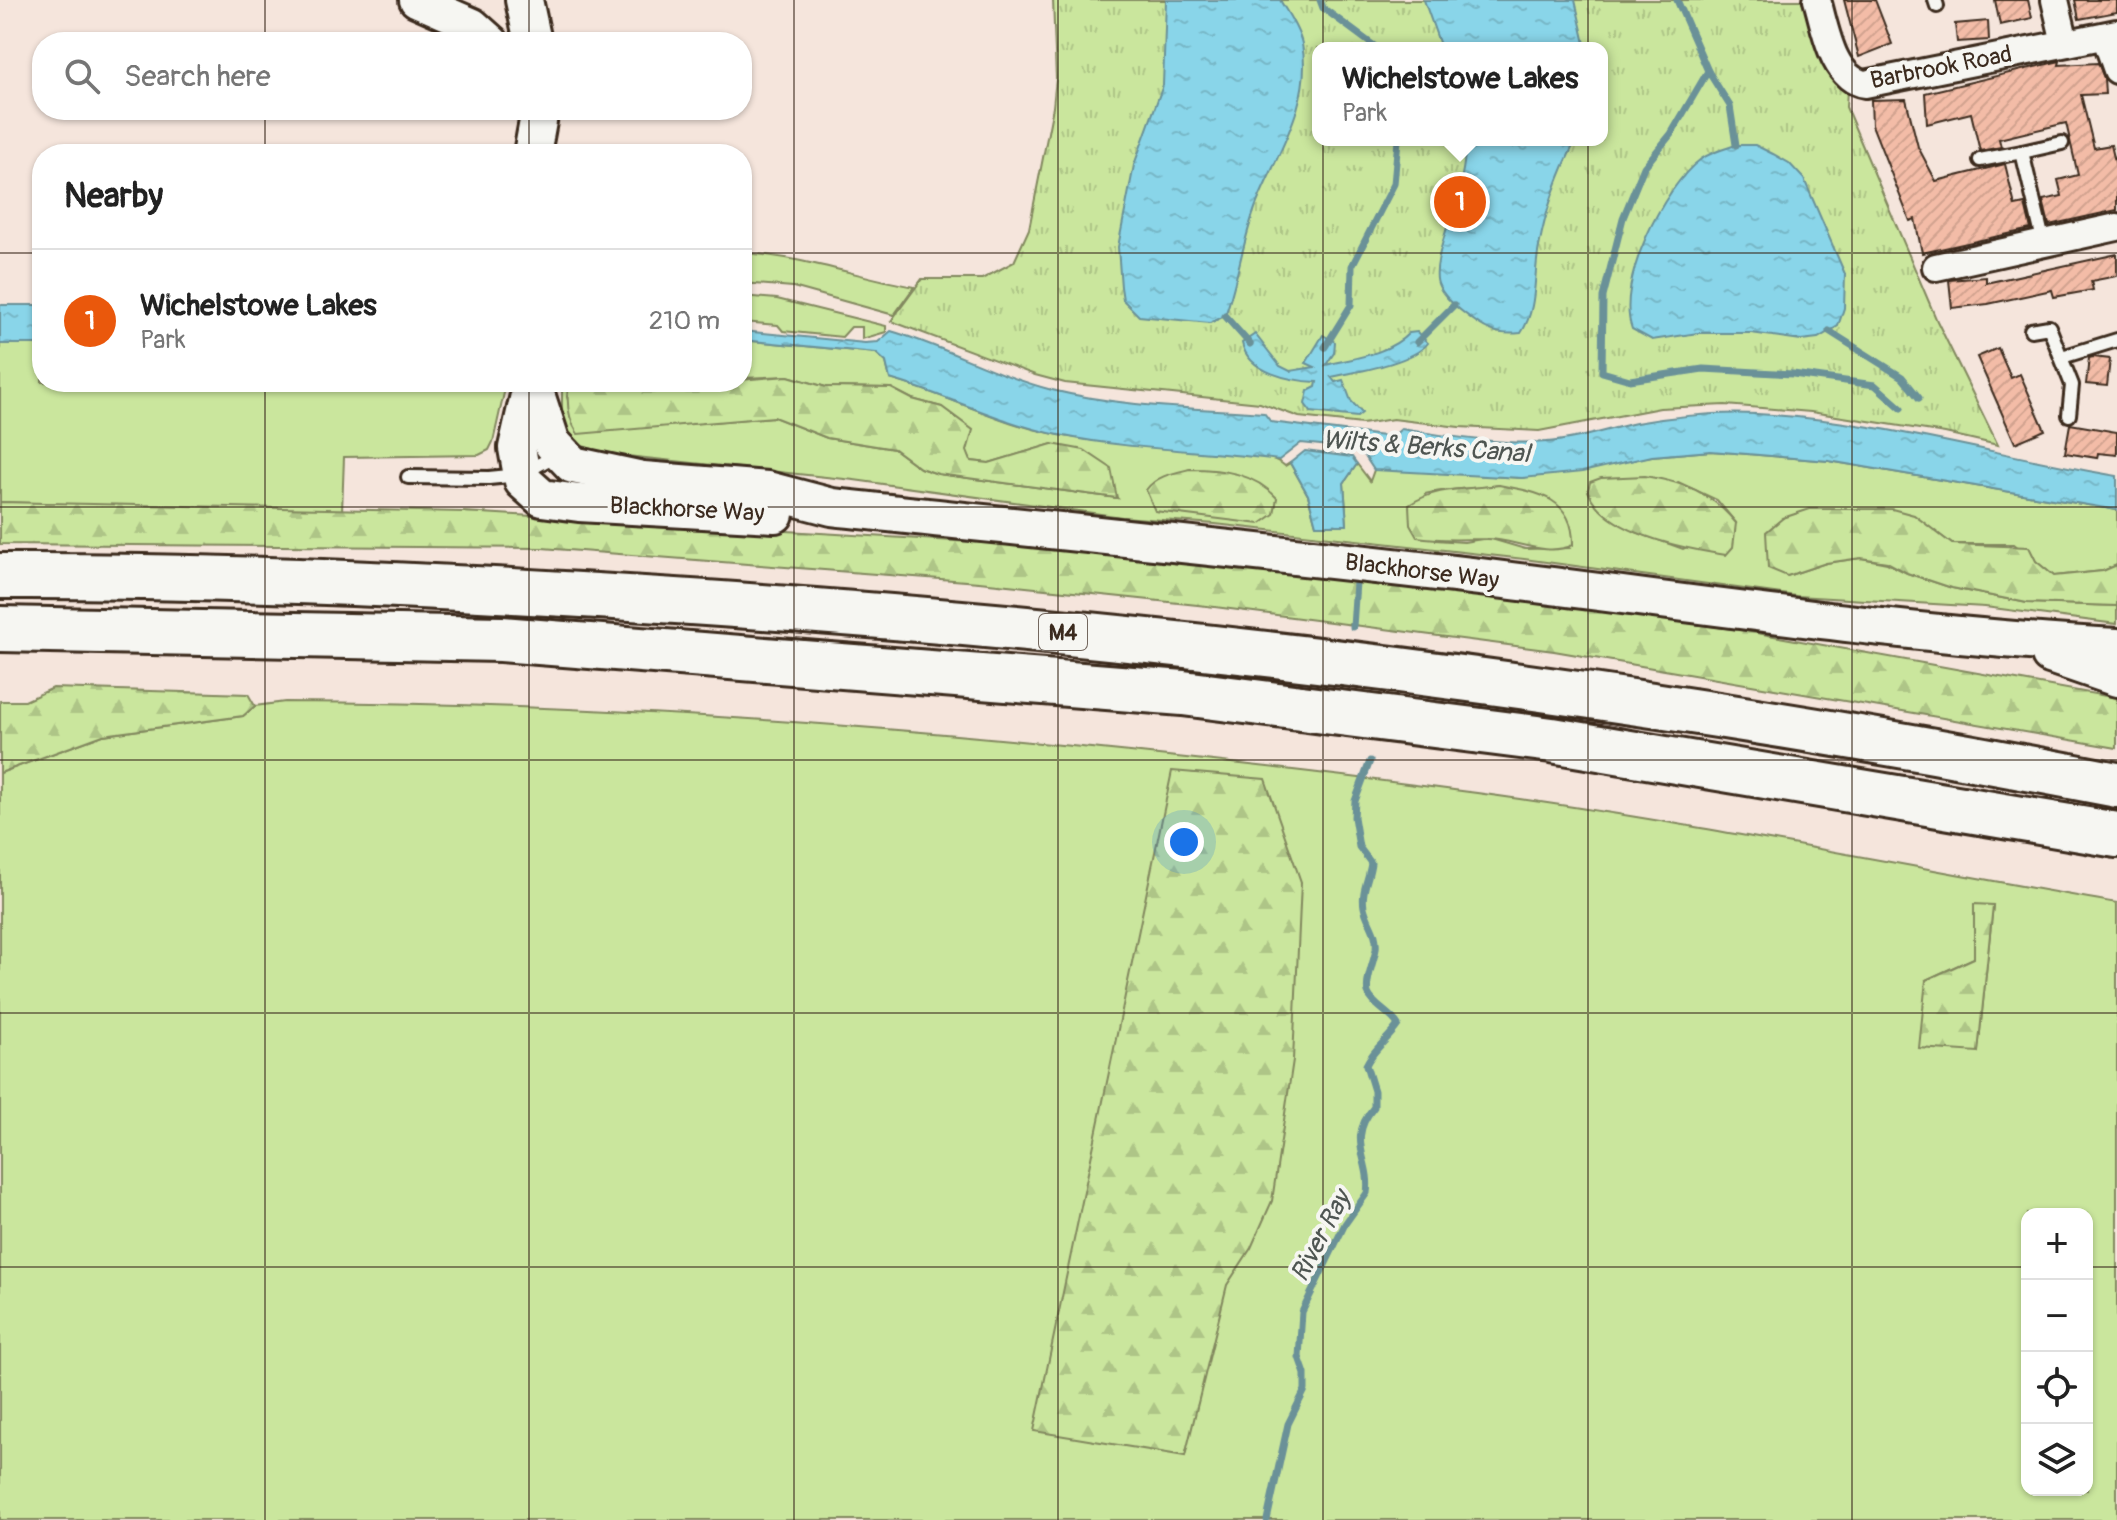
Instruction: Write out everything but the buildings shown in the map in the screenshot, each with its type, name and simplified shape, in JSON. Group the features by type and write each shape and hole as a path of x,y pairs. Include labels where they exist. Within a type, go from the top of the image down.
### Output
{"highway":[{"name":"M4","path":"0,576 103,576 514,590 858,614 1189,643 1549,689 1991,760 2117,785"},
{"name":"M4","path":"0,629 501,639 1183,693 1552,740 2117,835"}],"main road":[{"path":"500,0 507,32"},
{"path":"524,0 531,32"},
{"path":"530,392 517,448 531,486"},
{"path":"536,392 569,461"},
{"name":"Blackhorse Way","path":"569,461 643,480 767,490 832,507 1393,567 1823,623 2011,642 2117,647"},
{"name":"Blackhorse Way","path":"531,486 768,515 832,507"},
{"name":"Blackhorse Way","path":"2011,642 2117,678"}],"street":[{"path":"416,0 473,25 481,32"},
{"name":"Barbrook Road","path":"1817,0 1839,64 1856,83 1900,79 2111,34"},
{"path":"2055,0 2065,43"},
{"path":"2111,34 2117,70"},
{"path":"1936,267 2117,227"}],"lane":[{"path":"1980,160 2062,143"},
{"path":"2022,152 2044,244"},
{"path":"2031,330 2049,327 2072,385 2069,415"},
{"path":"2062,357 2117,340"},
{"path":"408,477 489,478 531,486 569,461"}],"green space":[{"path":"1053,0 1809,0 1847,89 1846,107 1937,321 1998,445 1945,433 1811,412 1725,405 1660,408 1539,431 1459,427 1393,419 1362,424 1299,417 1260,403 1065,383 1035,375 891,321 922,279 982,279 1014,262 1029,229 1056,78"},
{"path":"752,254 807,262 914,287 894,315 793,287 752,284"},
{"path":"752,297 777,299 886,326 886,332 862,339 862,327 851,327 842,337 783,331 778,325 752,323"},
{"path":"752,341 876,353 886,362 890,379 1000,419 1074,438 1232,452 1264,457 1285,466 1290,463 1308,495 1316,525 1347,524 1344,483 1357,464 1370,481 1374,470 1386,469 1522,478 1652,456 1711,451 1829,461 2117,510 2117,565 2103,571 2054,576 2014,544 1952,544 1914,516 1787,576 1826,563 1861,558 1887,563 1952,588 2027,603 2117,606 2117,624 1985,607 1796,596 1524,559 1215,524 1122,517 854,480 608,454 573,443 562,429 562,392 568,392 578,433 774,417 827,438 894,449 920,468 938,474 1117,498 1052,444 989,463 971,461 942,407 912,399 891,388 826,387 788,376 752,378","holes":["1678,482 1717,500 1736,523 1683,549 1636,532 1609,515","1499,485 1569,548 1525,549 1488,538 1464,542 1436,540 1425,494"]},
{"path":"0,344 32,344 32,392 504,392 493,442 489,450 479,455 344,457 342,512 0,502"},
{"path":"788,376 826,387 891,388 912,399 942,407 973,430 967,451 971,461 989,463 1052,444 1084,450 1111,468 1117,498 938,474 920,468 894,449 827,438 774,417 578,434 569,409 568,392 752,392 752,379"},
{"path":"1190,469 1237,474 1258,483 1277,498 1274,514 1260,524 1155,511 1146,490 1150,485 1160,478"},
{"path":"1645,476 1696,490 1726,512 1736,523 1733,547 1726,555 1690,549 1628,529 1597,506 1588,491 1590,482 1601,478"},
{"path":"1499,485 1540,495 1560,507 1572,529 1573,545 1540,549 1496,540 1417,537 1410,525 1409,505 1420,499 1452,490"},
{"path":"0,502 465,512 1005,544 1404,585 1740,630 2117,698 2117,748 1554,651 1207,606 979,582 542,548 0,544"},
{"path":"1810,509 1892,509 1914,515 1952,544 2029,547 2036,561 2054,576 2103,571 2117,565 2117,606 2027,603 1952,588 1907,573 1887,562 1861,558 1826,563 1787,576 1768,568 1766,532 1783,518"},
{"path":"53,688 248,694 255,706 243,716 103,735 0,773 0,701 25,701"},
{"path":"285,702 435,704 733,718 1031,742 1477,793 1717,831 2117,903 2117,1520 0,1520 0,773 103,735 243,716 255,706","holes":["1974,905 1993,905 1978,1051 1926,980 1974,958"]},
{"path":"1172,771 1265,779 1301,882 1293,1060 1272,1201 1251,1248 1227,1285 1185,1456 1034,1431"},
{"path":"1974,904 1993,905 1978,1052 1919,1048 1926,980 1974,958"}],"water":[{"path":"1166,0 1280,0 1302,44 1304,65 1298,106 1252,217 1225,316 1210,323 1139,316 1123,300 1121,287 1118,247 1134,165 1163,85"},
{"path":"1424,0 1575,0 1585,42 1439,42"},
{"path":"1736,145 1755,145 1773,154 1789,163 1804,179 1845,274 1844,308 1838,326 1818,338 1801,340 1751,333 1698,333 1652,340 1632,329 1629,310 1630,287 1646,238 1658,213 1686,172 1701,159"},
{"path":"1464,146 1573,146 1549,205 1539,247 1533,303 1521,333 1497,332 1484,327 1453,304 1439,286 1439,258 1465,157"},
{"path":"0,305 32,305 32,344 0,344"},
{"name":"Wilts & Berks Canal","path":"891,331 1032,384 1078,396 1158,406 1264,413 1271,422 1392,437 1401,429 1492,441 1547,442 1625,425 1727,414 1848,423 2117,476 2117,510 1829,461 1711,451 1652,456 1582,472 1522,478 1374,470 1360,449 1301,443 1279,460 1113,444 1037,430 890,379 886,362 876,353 752,341 752,332 865,343 878,342"},
{"path":"1417,332 1428,343 1410,356 1383,366 1331,377 1335,382 1343,380 1351,401 1362,413 1357,417 1311,412 1305,404 1308,391 1316,387 1317,382 1283,377 1262,368 1253,362 1242,343 1255,334 1280,366 1290,371 1315,367 1306,363 1323,335 1335,342 1334,353 1326,365 1381,351 1409,333"},
{"path":"1305,451 1352,457 1357,464 1344,483 1347,525 1316,525 1308,495 1290,463"}],"waterway":[{"name":"River Ray","path":"1320,0 1323,8 1369,42"},
{"path":"1677,0 1708,71 1730,106 1736,145"},
{"path":"1708,71 1671,134 1644,167 1623,218 1603,297 1602,372 1630,380 1703,369 1793,374 1875,385 1901,408"},
{"name":"River Ray","path":"1325,347 1351,305 1352,266 1394,184 1397,146"},
{"path":"1417,342 1454,305"},
{"path":"1225,316 1250,344"},
{"path":"1829,331 1902,377 1919,398"},
{"name":"River Ray","path":"1353,627 1356,582"},
{"name":"River Ray","path":"1267,1520 1288,1424 1305,1390 1305,1374 1299,1357 1302,1312 1345,1224 1367,1193 1368,1181 1360,1140 1361,1130 1374,1107 1374,1091 1366,1065 1398,1025 1373,1001 1367,988 1376,949 1374,932 1363,901 1371,863 1359,847 1354,817 1355,801 1370,761"}],"place":[{"name":"Wichelstowe Lakes","path":"1460,202"}]}
